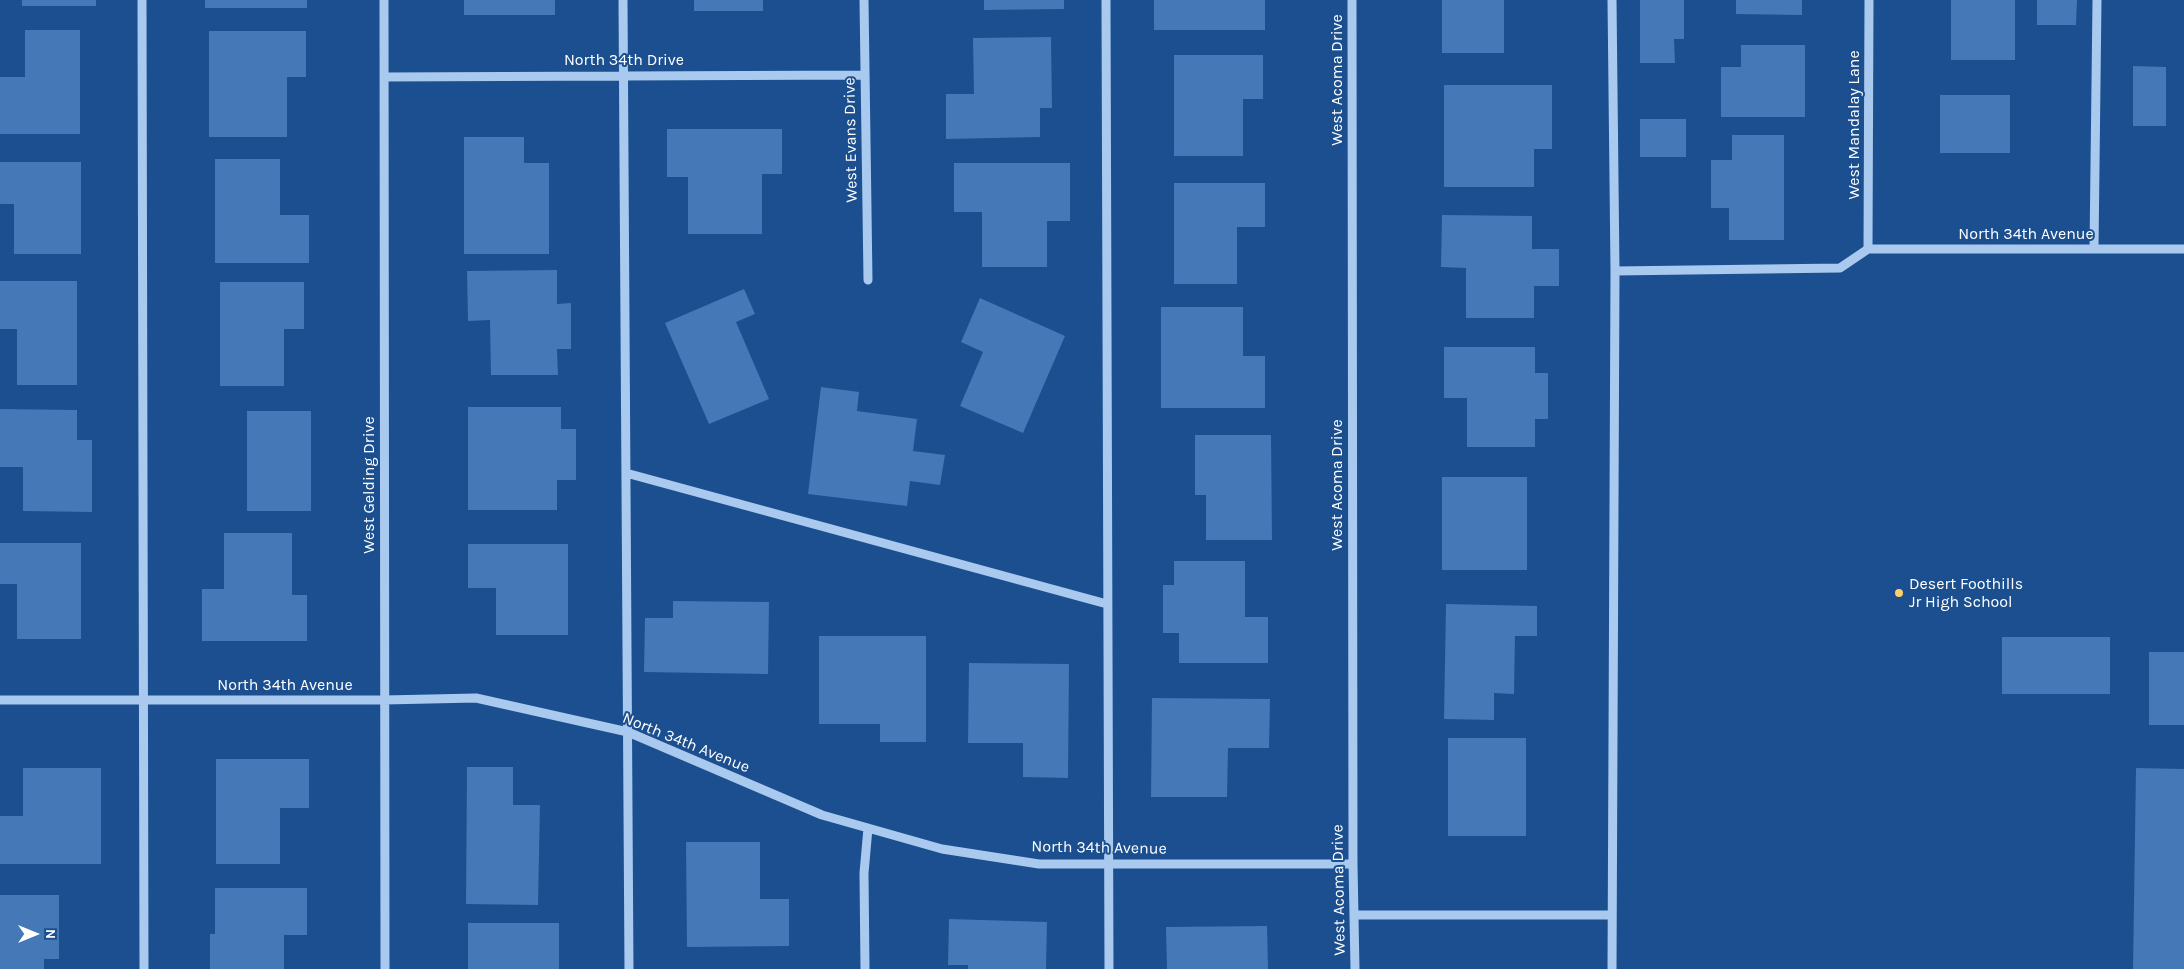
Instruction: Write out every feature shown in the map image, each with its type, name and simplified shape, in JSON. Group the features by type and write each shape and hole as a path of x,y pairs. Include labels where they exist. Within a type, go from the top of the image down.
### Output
{"street":[{"path":"142,0 144,969"},
{"name":"West Gelding Drive","path":"384,0 385,969"},
{"path":"623,0 629,969"},
{"name":"West Evans Drive","path":"864,0 868,280"},
{"path":"1106,0 1109,969"},
{"name":"West Acoma Drive","path":"1352,0 1353,864 1355,969"},
{"path":"1612,0 1615,271 1612,969"},
{"name":"West Mandalay Lane","path":"1868,249 1869,0"},
{"path":"2094,249 2098,0"},
{"name":"North 34th Drive","path":"384,77 864,75"},
{"path":"1615,271 1840,268 1868,249"},
{"name":"North 34th Avenue","path":"1868,249 2184,249"},
{"path":"626,473 1107,604"},
{"name":"North 34th Avenue","path":"0,700 384,700 476,698 628,732 822,815 942,849 1039,864 1353,864"},
{"path":"865,969 864,873 868,828"},
{"path":"1354,915 1612,915"}],"building":[{"path":"22,0 96,0 96,6 22,6"},
{"path":"205,0 307,0 307,8 205,8"},
{"path":"464,0 555,0 555,15 464,15"},
{"path":"694,0 763,0 763,11 694,11"},
{"path":"984,0 1064,0 1064,9 984,10"},
{"path":"1154,0 1265,0 1265,30 1154,30"},
{"path":"1442,0 1504,0 1504,53 1442,53"},
{"path":"1640,0 1684,0 1684,39 1674,39 1675,63 1640,63"},
{"path":"1736,0 1802,0 1802,15 1736,14"},
{"path":"1951,0 2015,0 2015,60 1951,60"},
{"path":"2037,0 2077,0 2076,25 2037,25"},
{"path":"25,30 80,30 80,134 0,134 0,77 25,77"},
{"path":"209,31 306,31 306,77 287,77 287,137 209,137"},
{"path":"1051,37 1052,108 1040,108 1040,137 946,139 946,94 974,94 973,38"},
{"path":"1741,45 1805,45 1805,117 1721,117 1721,67 1741,67"},
{"path":"1174,55 1263,55 1263,99 1243,99 1243,156 1174,156"},
{"path":"2133,66 2166,67 2166,126 2133,126"},
{"path":"1444,85 1552,85 1552,149 1534,149 1534,187 1444,187"},
{"path":"1940,95 2010,95 2010,153 1940,153"},
{"path":"1640,119 1686,119 1686,157 1640,157"},
{"path":"667,129 782,129 782,174 762,174 762,234 688,234 688,177 667,177"},
{"path":"1732,135 1784,135 1784,240 1729,240 1729,208 1711,208 1711,160 1732,160"},
{"path":"464,137 524,137 524,163 549,163 549,254 464,254"},
{"path":"215,159 280,159 280,215 309,215 309,263 215,263"},
{"path":"0,162 81,162 81,254 14,254 14,204 0,204"},
{"path":"954,163 1070,163 1070,221 1047,221 1047,267 982,267 982,212 954,212"},
{"path":"1174,183 1265,183 1265,227 1237,227 1237,284 1174,284"},
{"path":"1442,215 1532,216 1532,249 1559,249 1559,286 1534,286 1534,318 1466,318 1466,268 1441,267"},
{"path":"557,270 557,304 571,303 571,349 557,349 558,375 491,375 490,320 468,321 467,271"},
{"path":"0,281 77,281 77,385 17,385 17,329 0,329"},
{"path":"220,282 304,282 304,329 284,329 284,386 220,386"},
{"path":"744,289 755,314 736,322 769,399 709,424 665,323"},
{"path":"980,298 1065,336 1023,433 960,406 983,352 961,342"},
{"path":"1161,307 1243,307 1243,356 1265,356 1265,408 1161,408"},
{"path":"1444,347 1535,347 1535,373 1548,373 1548,419 1535,419 1535,447 1467,447 1467,398 1444,398"},
{"path":"821,387 859,392 857,411 917,419 913,451 945,455 940,485 910,481 907,506 808,494"},
{"path":"468,407 561,407 561,429 576,429 576,480 557,480 557,510 468,510"},
{"path":"0,409 77,410 77,440 92,440 92,512 23,511 23,467 0,467"},
{"path":"247,411 311,411 311,511 247,511"},
{"path":"1195,435 1271,435 1272,540 1206,540 1206,495 1195,495"},
{"path":"1442,477 1527,477 1527,570 1442,570"},
{"path":"224,533 292,533 292,595 307,595 307,641 202,641 202,589 224,589"},
{"path":"0,543 81,543 81,639 17,639 17,584 0,584"},
{"path":"468,544 568,544 568,635 496,635 496,588 468,588"},
{"path":"1174,561 1245,561 1245,617 1268,617 1268,663 1179,663 1179,633 1163,633 1163,585 1174,585"},
{"path":"673,601 769,602 768,674 644,672 645,618 673,618"},
{"path":"1446,604 1537,606 1537,636 1515,636 1514,694 1494,693 1494,720 1444,719"},
{"path":"819,636 926,636 926,742 880,742 880,724 819,724"},
{"path":"2002,637 2110,637 2110,694 2002,694"},
{"path":"2149,652 2184,652 2184,725 2149,725"},
{"path":"969,663 1069,664 1068,778 1023,777 1023,743 968,743"},
{"path":"1152,698 1270,699 1269,748 1228,748 1227,797 1151,797"},
{"path":"1448,738 1526,738 1526,836 1448,836"},
{"path":"216,759 309,759 309,808 280,808 280,864 216,864"},
{"path":"467,767 513,767 513,805 540,805 538,905 466,904"},
{"path":"23,768 101,768 101,864 0,864 0,816 23,816"},
{"path":"2136,768 2184,769 2184,969 2133,969"},
{"path":"686,842 760,842 760,899 789,899 789,946 687,947"},
{"path":"215,888 307,888 307,935 284,935 284,969 210,969 210,934 215,934"},
{"path":"0,895 59,895 59,959 44,959 44,969 0,969"},
{"path":"949,919 1047,922 1046,969 968,969 968,965 948,965"},
{"path":"468,923 559,923 559,969 468,969"},
{"path":"1267,926 1268,969 1167,969 1166,927"}],"place":[{"name":"Desert Foothills Jr High School","path":"1899,593"}]}
